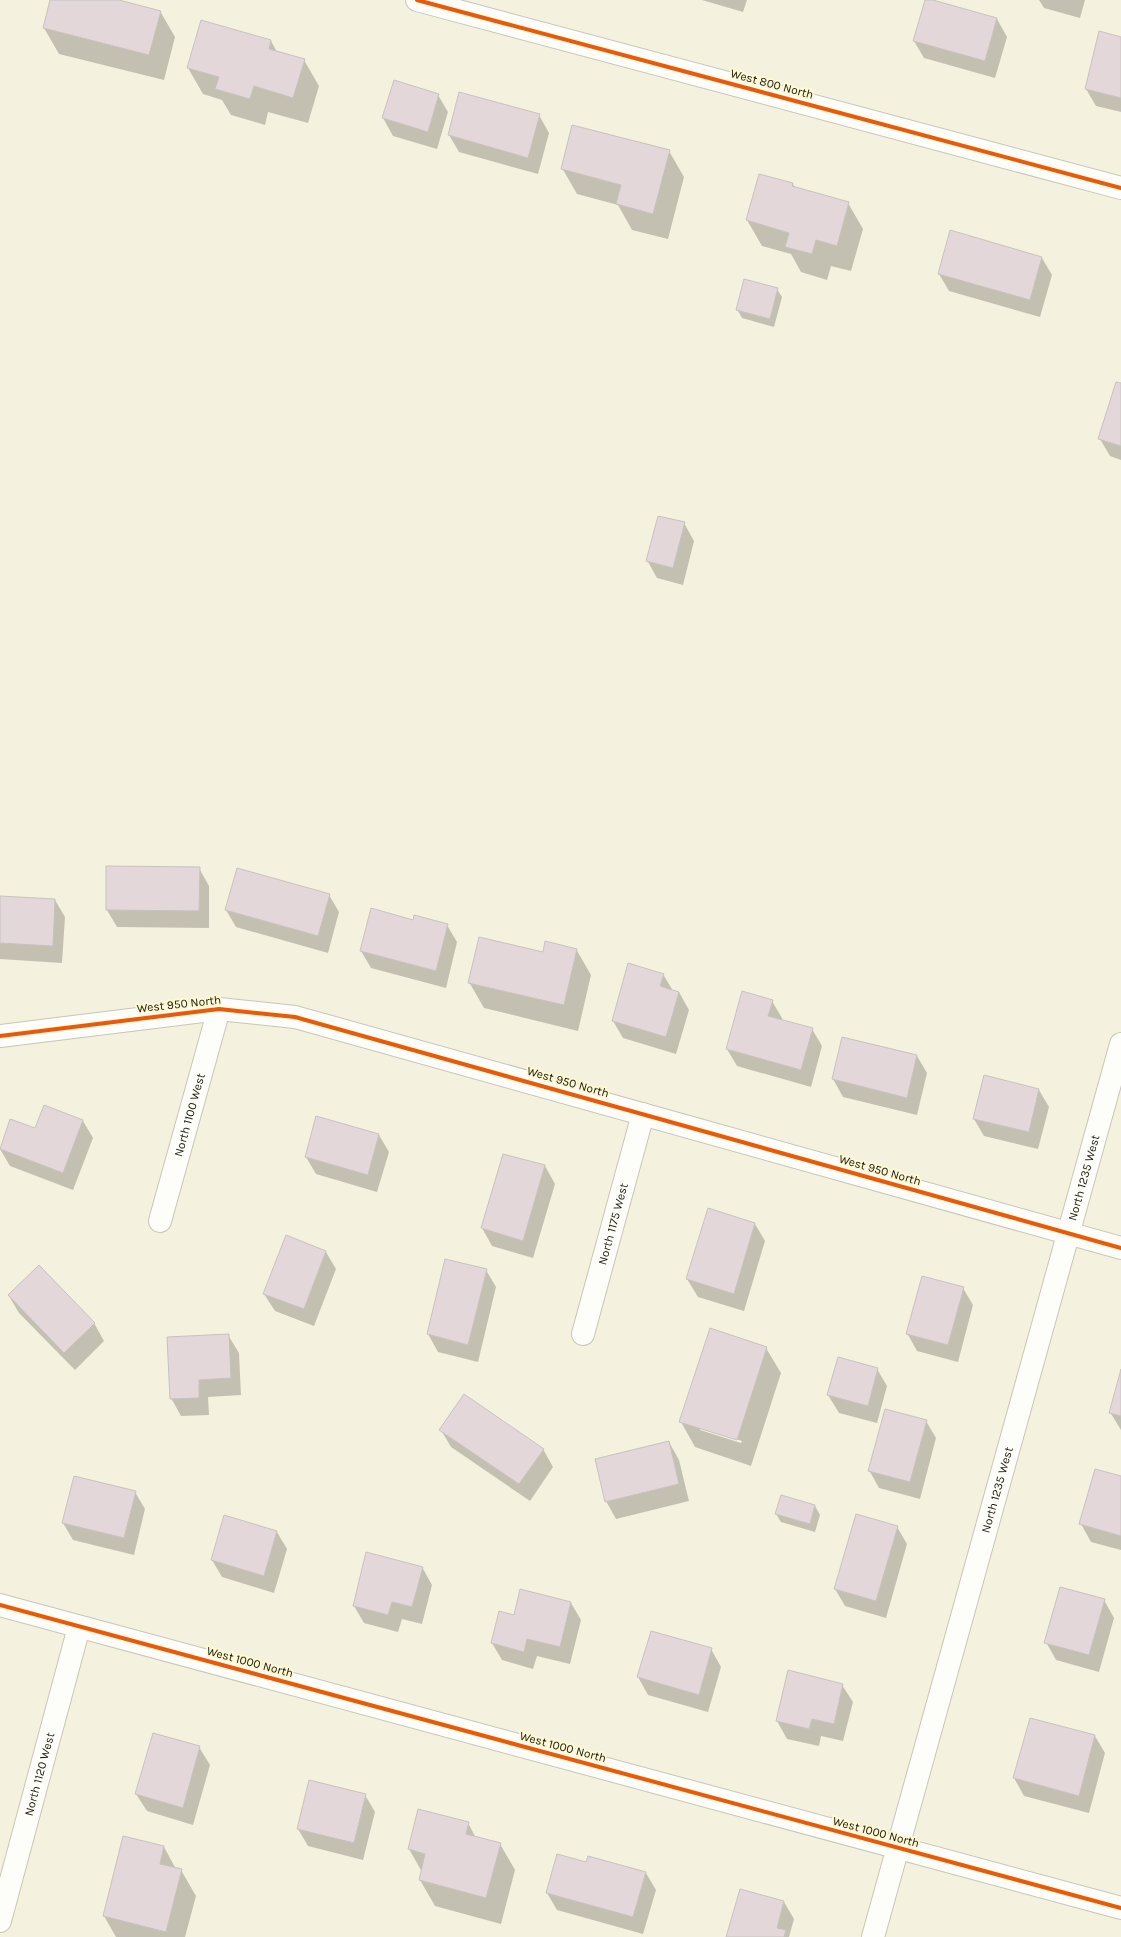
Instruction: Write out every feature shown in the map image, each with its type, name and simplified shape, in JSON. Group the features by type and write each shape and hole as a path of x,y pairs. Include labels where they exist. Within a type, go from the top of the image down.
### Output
{"street":[{"name":"West 800 North","path":"417,0 1121,188"},
{"name":"West 950 North","path":"0,1036 219,1009 295,1017 1121,1248"},
{"name":"North 1100 West","path":"160,1221 219,1009"},
{"name":"North 1235 West","path":"873,1937 1121,1044"},
{"name":"North 1175 West","path":"583,1334 643,1114"},
{"name":"West 1000 North","path":"0,1605 1121,1908"},
{"name":"North 1120 West","path":"0,1921 79,1627"}],"building":[{"path":"50,0 119,0 161,11 149,55 43,28"},
{"path":"925,0 933,0 997,18 985,61 913,41"},
{"path":"201,20 271,40 269,49 305,59 293,98 254,86 250,99 215,89 219,77 187,68"},
{"path":"1099,31 1121,37 1121,98 1085,89"},
{"path":"394,80 439,94 428,132 382,118"},
{"path":"459,92 540,114 528,158 448,135"},
{"path":"572,125 670,150 653,214 616,204 621,185 561,169"},
{"path":"759,174 793,183 792,186 849,202 837,246 816,240 812,254 785,247 789,233 746,220"},
{"path":"950,230 1042,257 1030,300 938,274"},
{"path":"744,279 778,288 770,319 736,310"},
{"path":"1116,382 1121,383 1121,446 1098,439"},
{"path":"658,516 685,522 673,568 646,561"},
{"path":"106,866 200,867 199,911 106,910"},
{"path":"237,868 330,894 318,936 225,910"},
{"path":"0,896 55,899 53,946 0,943"},
{"path":"371,908 413,920 414,915 448,924 436,971 360,951"},
{"path":"479,937 543,952 545,941 577,949 564,1005 468,983"},
{"path":"628,963 664,974 660,986 679,992 666,1037 612,1021"},
{"path":"742,991 773,1000 768,1016 813,1028 801,1070 726,1049"},
{"path":"842,1037 917,1055 907,1098 832,1079"},
{"path":"984,1075 1039,1089 1029,1132 973,1119"},
{"path":"44,1105 83,1120 63,1173 0,1149 10,1119 35,1128"},
{"path":"316,1116 379,1134 368,1175 305,1157"},
{"path":"503,1154 545,1165 523,1241 481,1228"},
{"path":"708,1208 755,1223 734,1294 686,1279"},
{"path":"286,1235 326,1251 304,1309 263,1294"},
{"path":"445,1259 487,1269 468,1345 427,1334"},
{"path":"39,1265 95,1323 64,1353 8,1295"},
{"path":"922,1276 964,1287 948,1345 906,1334"},
{"path":"710,1328 767,1347 737,1440 679,1422"},
{"path":"229,1334 231,1378 199,1380 199,1398 170,1399 167,1337"},
{"path":"838,1357 878,1368 868,1406 827,1395"},
{"path":"1121,1369 1121,1416 1109,1413"},
{"path":"464,1394 544,1449 519,1484 439,1430"},
{"path":"885,1409 927,1420 910,1482 868,1471"},
{"path":"669,1441 679,1484 605,1502 595,1459"},
{"path":"1095,1469 1121,1476 1121,1536 1079,1524"},
{"path":"74,1476 136,1491 124,1538 62,1523"},
{"path":"781,1495 815,1505 810,1524 775,1514"},
{"path":"856,1514 898,1526 876,1601 834,1589"},
{"path":"224,1515 277,1531 264,1576 211,1560"},
{"path":"366,1552 423,1567 412,1607 392,1602 388,1615 353,1606"},
{"path":"1060,1587 1105,1599 1089,1655 1044,1643"},
{"path":"520,1589 571,1602 560,1647 527,1639 524,1652 491,1643 499,1611 514,1615"},
{"path":"651,1631 712,1648 699,1695 637,1677"},
{"path":"788,1670 843,1684 834,1724 812,1719 809,1729 776,1721"},
{"path":"1030,1718 1095,1735 1079,1796 1013,1778"},
{"path":"153,1733 200,1746 183,1808 135,1794"},
{"path":"309,1780 366,1794 354,1843 297,1829"},
{"path":"418,1809 469,1822 466,1834 501,1843 486,1898 419,1880 425,1854 408,1849"},
{"path":"123,1836 164,1846 160,1864 182,1869 166,1932 103,1916"},
{"path":"557,1854 586,1862 588,1856 646,1872 633,1917 546,1893"},
{"path":"740,1889 784,1901 777,1928 786,1930 784,1937 726,1937"}],"cycle path":[{"path":"417,0 1121,188"},
{"path":"0,1036 219,1009 295,1017 1121,1248"},
{"path":"0,1605 1121,1908"}]}
